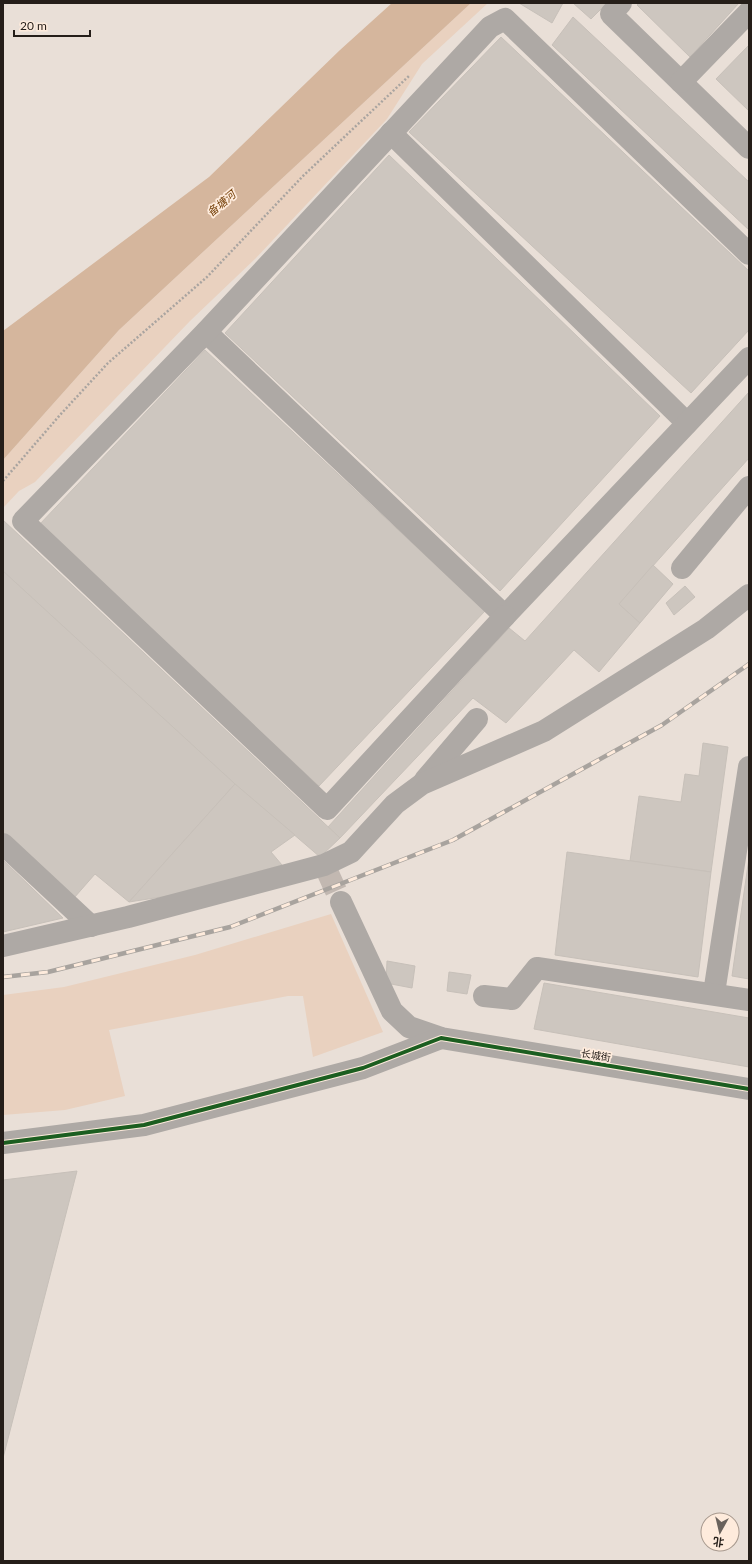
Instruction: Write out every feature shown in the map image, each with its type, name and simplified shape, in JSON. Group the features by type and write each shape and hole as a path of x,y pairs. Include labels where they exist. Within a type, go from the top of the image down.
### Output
{"street":[{"path":"621,3 611,14 749,148"},
{"path":"681,82 749,12"},
{"path":"749,254 505,19 490,27 206,332 23,521 327,809 505,616 749,358"},
{"path":"391,133 687,423"},
{"path":"206,332 505,616"},
{"path":"682,568 749,487"},
{"path":"3,946 91,926 325,868 351,852 395,804 422,784 544,731 706,629 749,595"},
{"path":"422,784 476,719"},
{"path":"714,993 749,767"},
{"path":"3,844 91,926"},
{"name":"长城街","path":"341,902 392,1012 409,1027 441,1038 749,1089"},
{"path":"484,996 512,999 537,968 714,993 749,1000"},
{"path":"3,1143 144,1126 363,1068 441,1038"}],"path":[{"path":"3,481 60,415 108,363 207,277 304,176 413,72"}],"shaded area":[{"path":"471,3 488,3 422,64 387,119 256,258 190,321 35,482 19,491 3,508 3,460 119,330"},
{"path":"331,914 383,1032 313,1057 303,996 288,996 109,1030 125,1096 65,1110 3,1115 3,995 64,987 195,955"}],"water":[{"name":"备塘河","path":"392,3 471,3 119,330 3,460 3,331 209,177 340,50"}],"building":[{"path":"519,3 563,3 552,23"},
{"path":"573,3 607,3 591,19"},
{"path":"639,3 739,3 690,57 637,5"},
{"path":"573,17 749,182 749,230 552,45"},
{"path":"501,37 749,271 749,330 691,393 409,132"},
{"path":"749,45 749,111 716,79"},
{"path":"389,155 660,416 500,591 225,333"},
{"path":"205,350 485,611 319,786 39,525"},
{"path":"749,392 749,458 619,604 640,623 599,672 574,650 506,723 473,698 340,838 328,827 509,628 525,641"},
{"path":"3,520 340,838 320,857 235,784 3,571"},
{"path":"653,565 673,584 640,623 619,604"},
{"path":"3,571 235,784 129,902 95,874 74,898 3,832"},
{"path":"685,586 695,597 674,615 666,603"},
{"path":"703,743 728,747 711,872 630,861 639,796 681,802 685,774 699,776"},
{"path":"235,784 295,835 271,852 282,865 180,894 129,902"},
{"path":"567,852 711,872 698,977 555,955"},
{"path":"749,858 749,979 732,976"},
{"path":"3,860 63,918 3,932"},
{"path":"387,961 415,966 412,988 386,983"},
{"path":"449,972 471,975 467,994 447,991"},
{"path":"544,983 749,1018 749,1067 534,1029"},
{"path":"77,1171 3,1458 3,1180"}],"tunnel":[{"path":"327,871 341,902"}],"railway":[{"path":"3,977 48,972 230,927 453,840 662,725 749,664"}],"cycle path":[{"path":"3,1143 144,1125 363,1068 441,1038 749,1089"}]}
